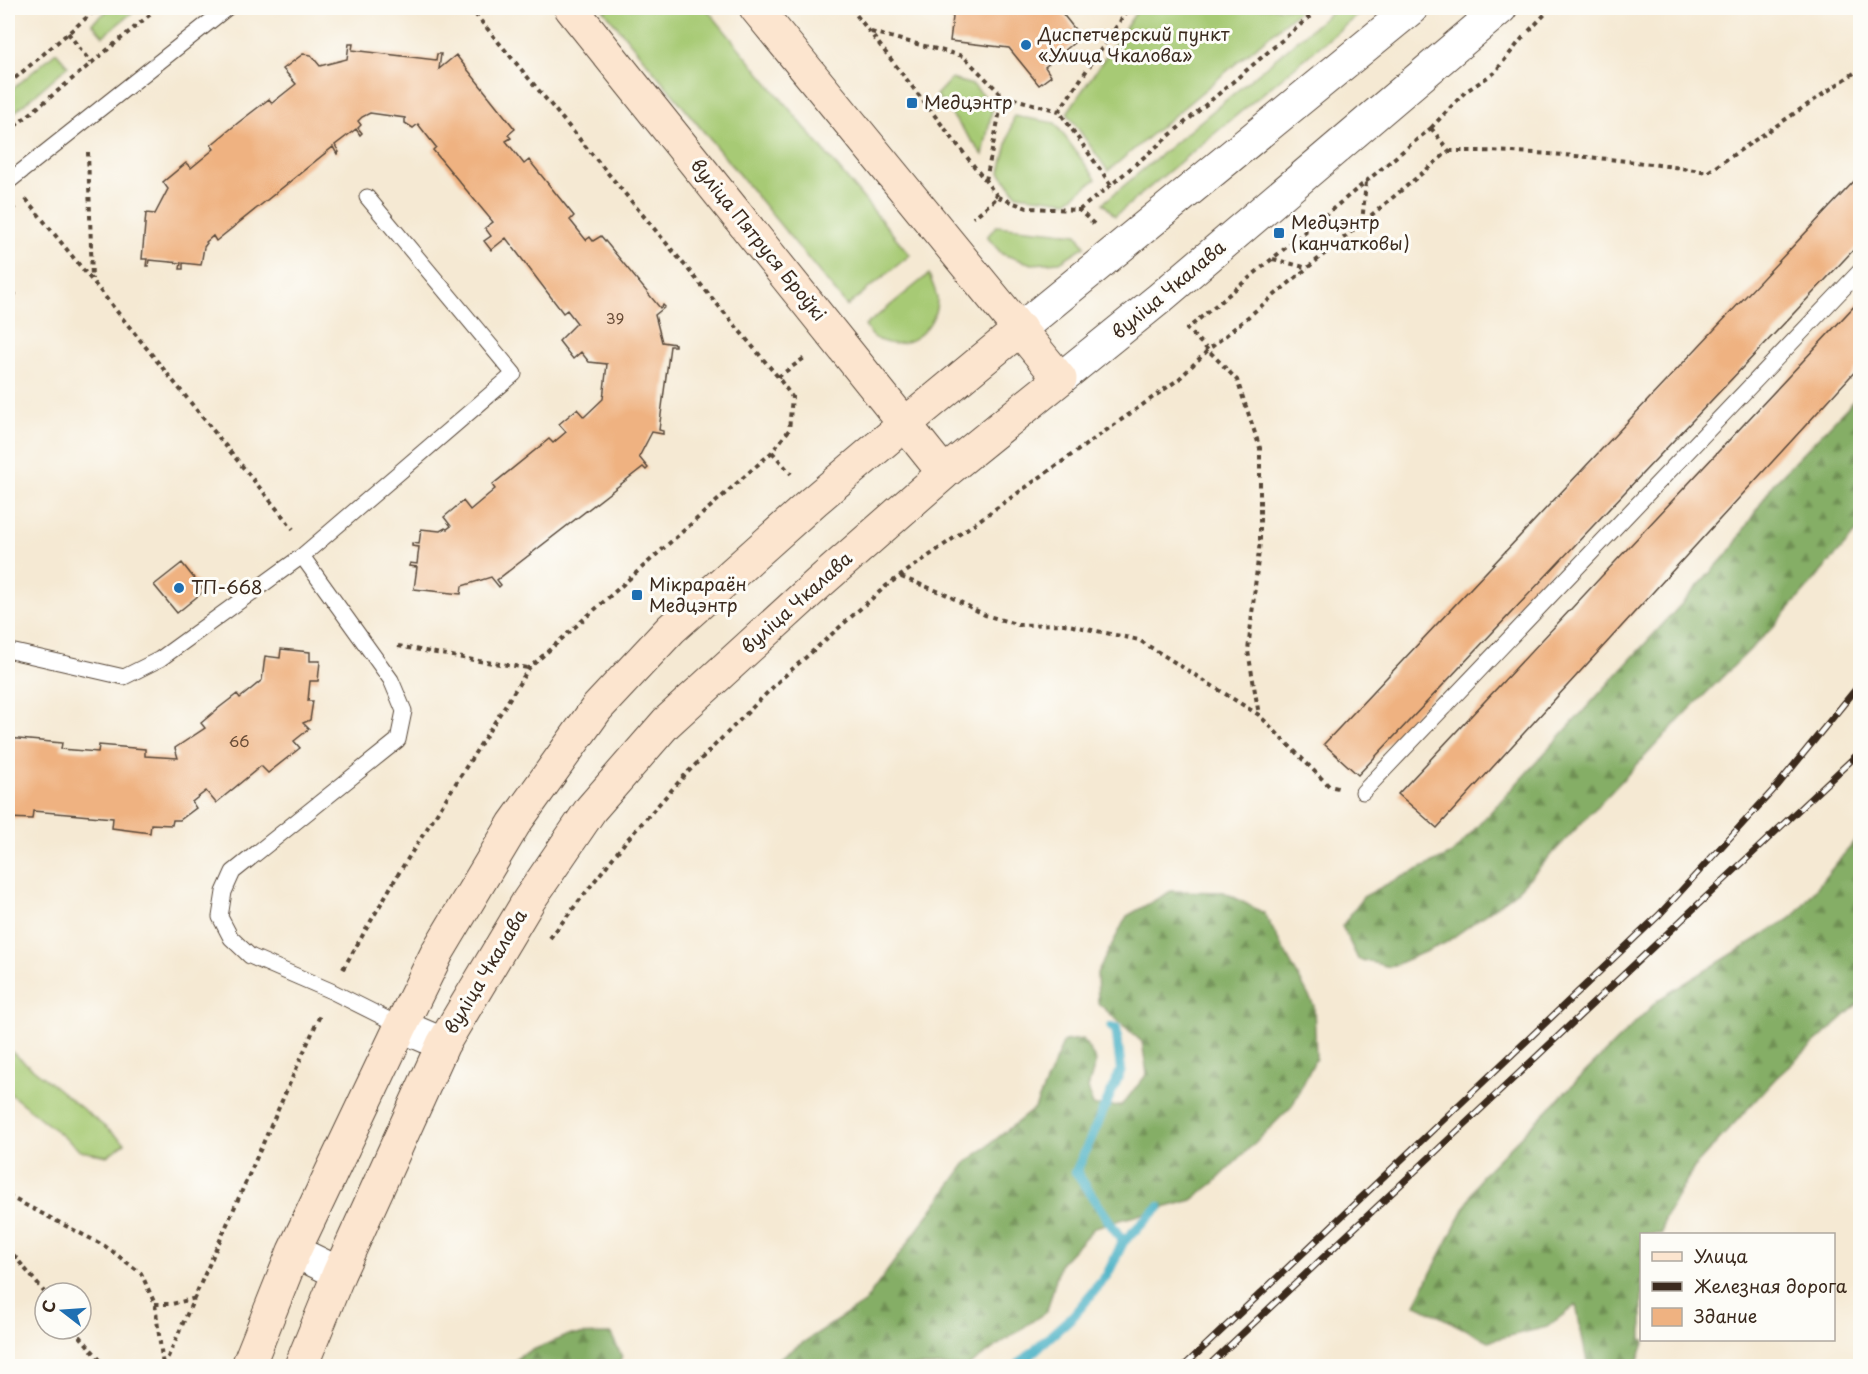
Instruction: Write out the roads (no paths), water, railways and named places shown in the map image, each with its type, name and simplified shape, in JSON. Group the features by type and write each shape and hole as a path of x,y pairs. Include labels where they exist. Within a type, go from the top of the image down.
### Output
{"main road":[{"name":"вуліца Пятруся Броўкі","path":"571,8 944,473"},
{"path":"756,8 1060,379"},
{"path":"248,1366 294,1251 400,1026 438,951 514,824 597,708 671,628 814,501 1020,329"},
{"name":"вуліца Чкалава","path":"301,1366 339,1273 443,1044 529,900 591,809 666,723 848,556 944,473 1060,379"}],"street":[{"path":"1020,329 1412,8"},
{"name":"вуліца Чкалава","path":"1060,379 1160,298 1501,8"},
{"path":"400,1026 443,1044"},
{"path":"294,1251 339,1273"}],"lane":[{"path":"9,181 227,8"},
{"path":"15,652 124,677 160,659 305,553 514,374 367,196"},
{"path":"1363,792 1860,271"},
{"path":"305,553 391,680 404,711 398,740 233,872 224,892 220,917 231,938 250,956 331,991 400,1026"}],"waterway":[{"path":"1017,1366 1074,1315 1107,1275 1123,1242 1076,1172 1121,1070 1116,1028 1112,1027"},
{"path":"1123,1242 1159,1207"}],"railway":[{"path":"1184,1366 1659,915 1777,786 1860,684"},
{"path":"1208,1366 1860,752"}],"place":[{"name":"Диспетчерский пункт «Улица Чкалова»","path":"1026,45"},
{"name":"Медцэнтр","path":"912,103"},
{"name":"Медцэнтр (канчатковы)","path":"1279,233"},
{"name":"ТП-668","path":"179,588"},
{"name":"Мікрараён Медцэнтр","path":"637,595"}]}
